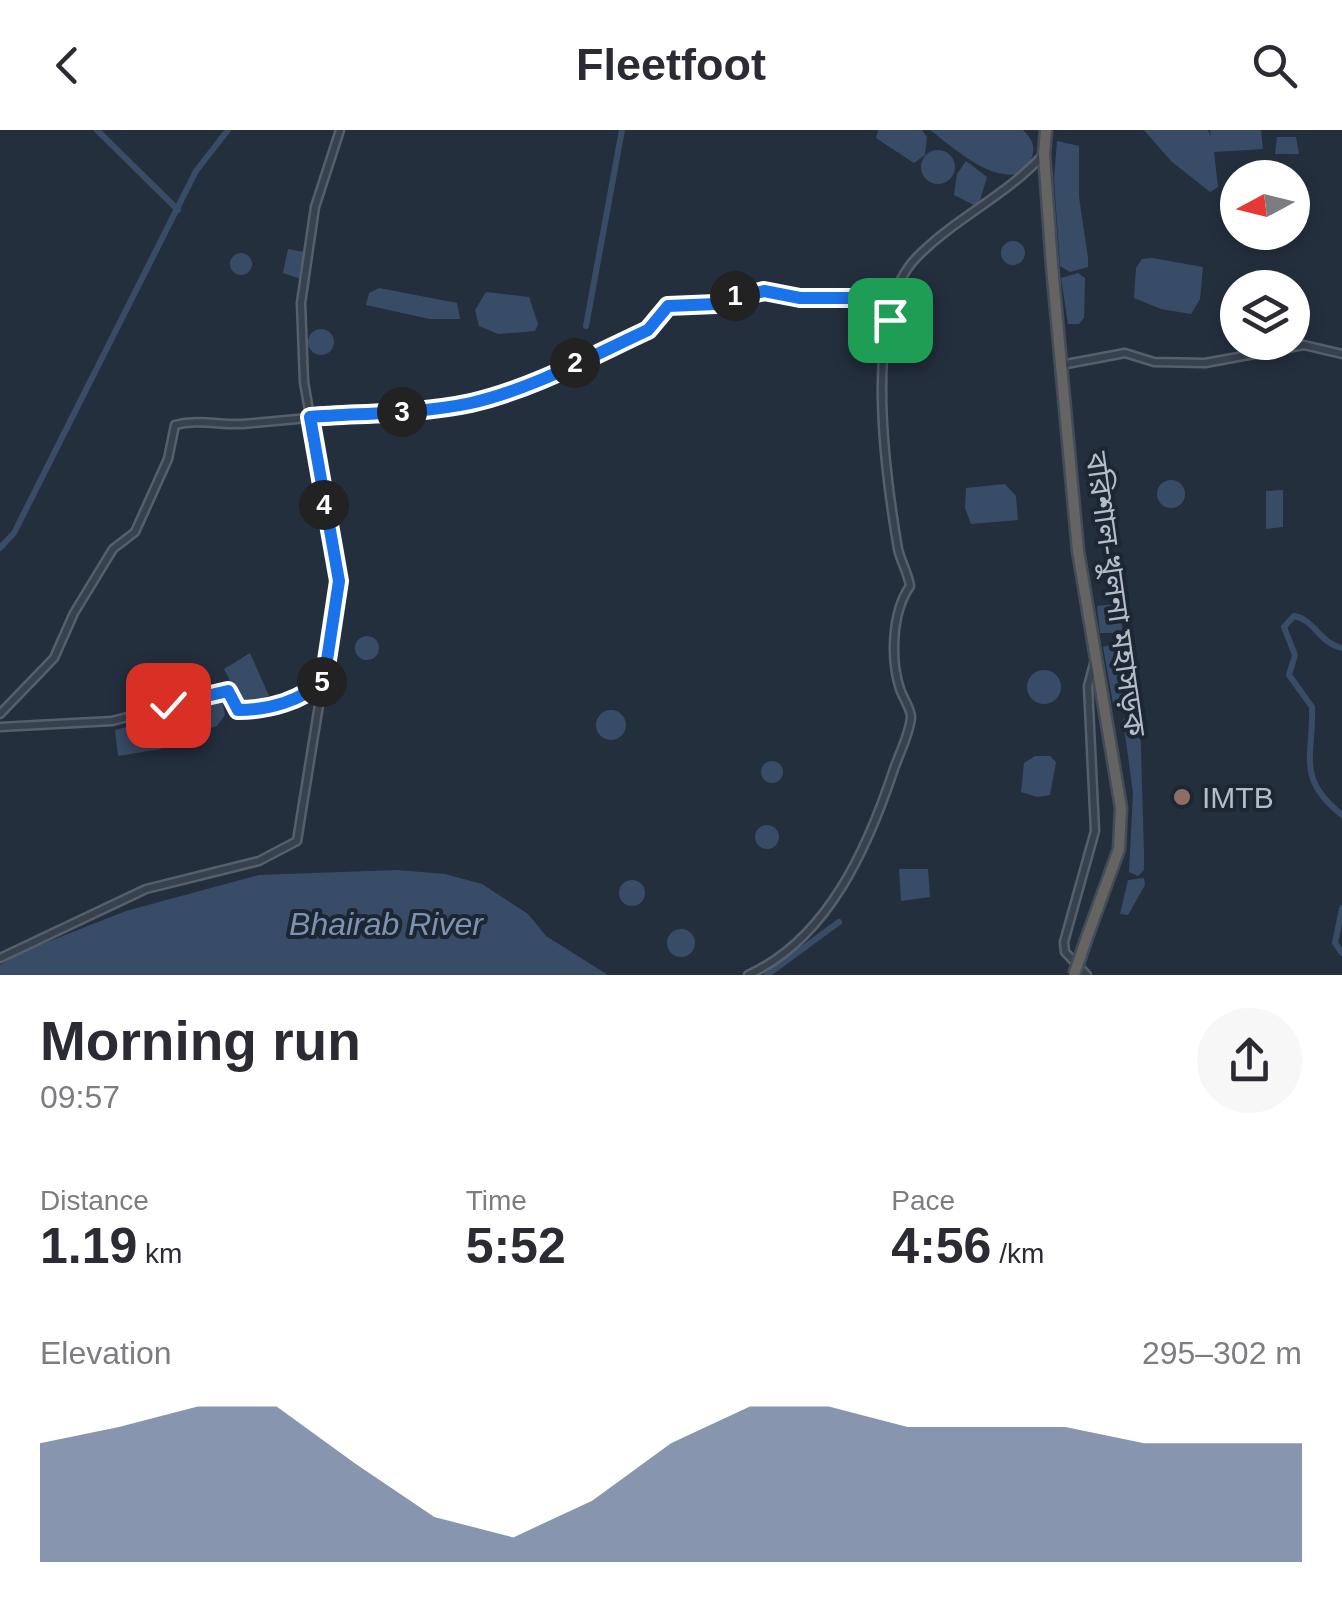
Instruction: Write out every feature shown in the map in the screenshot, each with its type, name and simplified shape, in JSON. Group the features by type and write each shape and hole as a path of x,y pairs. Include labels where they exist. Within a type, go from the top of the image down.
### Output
{"highway":[{"name":"বরিশাল-খুলনা মহাসড়ক","path":"1046,130 1044,154 1078,551 1121,808 1118,849 1074,975"}],"street":[{"path":"0,958 146,889 259,861 292,848 297,841 314,712 324,680 339,581 310,417 300,337 301,303 315,207 340,130"},
{"path":"748,975 766,967 805,934 840,892 870,834 911,716 897,674 896,609 910,586 909,576 899,553 882,443 882,389 892,298 912,260 1010,186 1044,154"},
{"path":"0,714 54,658 74,613 114,550 136,532 168,459 175,425 197,420 222,425 403,412 471,402 502,393 648,330 662,310 680,304 716,304 764,291 800,298 892,298"},
{"path":"1061,365 1126,353 1154,362 1204,364 1304,345 1342,354"},
{"path":"1087,975 1065,952 1064,942 1095,830 1088,686 1097,654"},
{"path":"0,727 112,721 228,691 238,710 249,710 296,699 324,680"}],"water":[{"path":"878,130 922,130 927,137 925,155 914,163 876,138"},
{"path":"930,130 1023,130 1031,140 1033,154 1025,171 1001,174 962,155"},
{"path":"1144,130 1208,130 1211,137 1210,130 1261,130 1263,149 1214,152 1218,187 1210,192 1171,161"},
{"path":"1277,137 1296,137 1299,154 1275,154"},
{"path":"1057,141 1079,146 1079,197 1088,267 1070,272 1060,266 1054,178"},
{"path":"938,150 950,155 955,167 950,179 938,184 926,179 921,167 926,155"},
{"path":"966,161 987,177 978,207 954,195 957,174"},
{"path":"1013,241 1025,253 1013,265 1001,253"},
{"path":"288,249 304,252 301,279 283,273"},
{"path":"241,253 249,256 249,272 241,275 233,272 230,264 233,256"},
{"path":"1142,259 1203,267 1200,299 1191,314 1161,309 1134,298 1136,268"},
{"path":"1078,273 1085,278 1084,318 1079,324 1068,324 1061,278"},
{"path":"379,288 457,303 460,319 430,319 366,305 369,293"},
{"path":"486,292 529,297 538,324 535,331 498,334 479,326 475,310"},
{"path":"321,329 330,333 334,342 330,351 321,355 312,351 308,342 312,333"},
{"path":"1171,480 1181,484 1185,494 1181,504 1171,508 1161,504 1157,494 1161,484"},
{"path":"1005,484 1016,496 1018,520 971,524 965,508 966,488"},
{"path":"1283,490 1283,527 1266,529 1266,491"},
{"path":"1116,604 1124,633 1100,633 1097,606"},
{"path":"362,636 372,636 379,648 372,660 362,660 355,653 355,643"},
{"path":"1118,642 1129,648 1137,702 1114,709 1103,647"},
{"path":"250,653 269,696 244,707 224,669"},
{"path":"1044,670 1056,675 1061,687 1056,699 1044,704 1032,699 1027,687 1032,675"},
{"path":"221,695 225,715 217,726 187,736 177,732 176,707"},
{"path":"611,710 622,714 626,725 622,736 611,740 600,736 596,725 600,714"},
{"path":"1140,717 1144,870 1138,876 1129,872 1133,793 1123,719"},
{"path":"154,720 161,749 118,756 115,730"},
{"path":"1035,756 1050,756 1056,762 1050,795 1037,797 1021,792 1024,763"},
{"path":"772,761 780,764 780,780 772,783 764,780 761,772 764,764"},
{"path":"767,825 776,828 776,846 767,849 758,846 755,837 758,828"},
{"path":"899,869 928,869 930,897 901,901"},
{"name":"Bhairab River","path":"397,870 445,874 482,884 528,914 546,936 608,975 0,975 0,965 22,952 126,911 259,875"},
{"path":"1144,878 1145,885 1128,915 1120,914 1128,880"},
{"path":"632,880 641,884 645,893 641,902 632,906 623,902 619,893 623,884"},
{"path":"681,929 691,933 695,943 691,953 681,957 671,953 667,943 671,933"}],"waterway":[{"path":"97,130 178,210"},
{"path":"0,548 14,533 196,171 228,130"},
{"path":"586,326 622,130"},
{"path":"1342,648 1301,618 1294,616 1284,627 1295,655 1289,675 1312,707 1312,777 1327,802 1342,815"},
{"path":"1342,908 1335,943 1342,953"},
{"path":"767,975 839,922"}],"place":[{"name":"IMTB","path":"1182,797"}],"route":[{"path":"168,705 228,691 238,710 264,708 296,699 324,680 335,628 339,581 310,417 403,412 502,393 648,330 668,306 716,304 764,291 800,298 879,297 892,298 890,320"}]}
